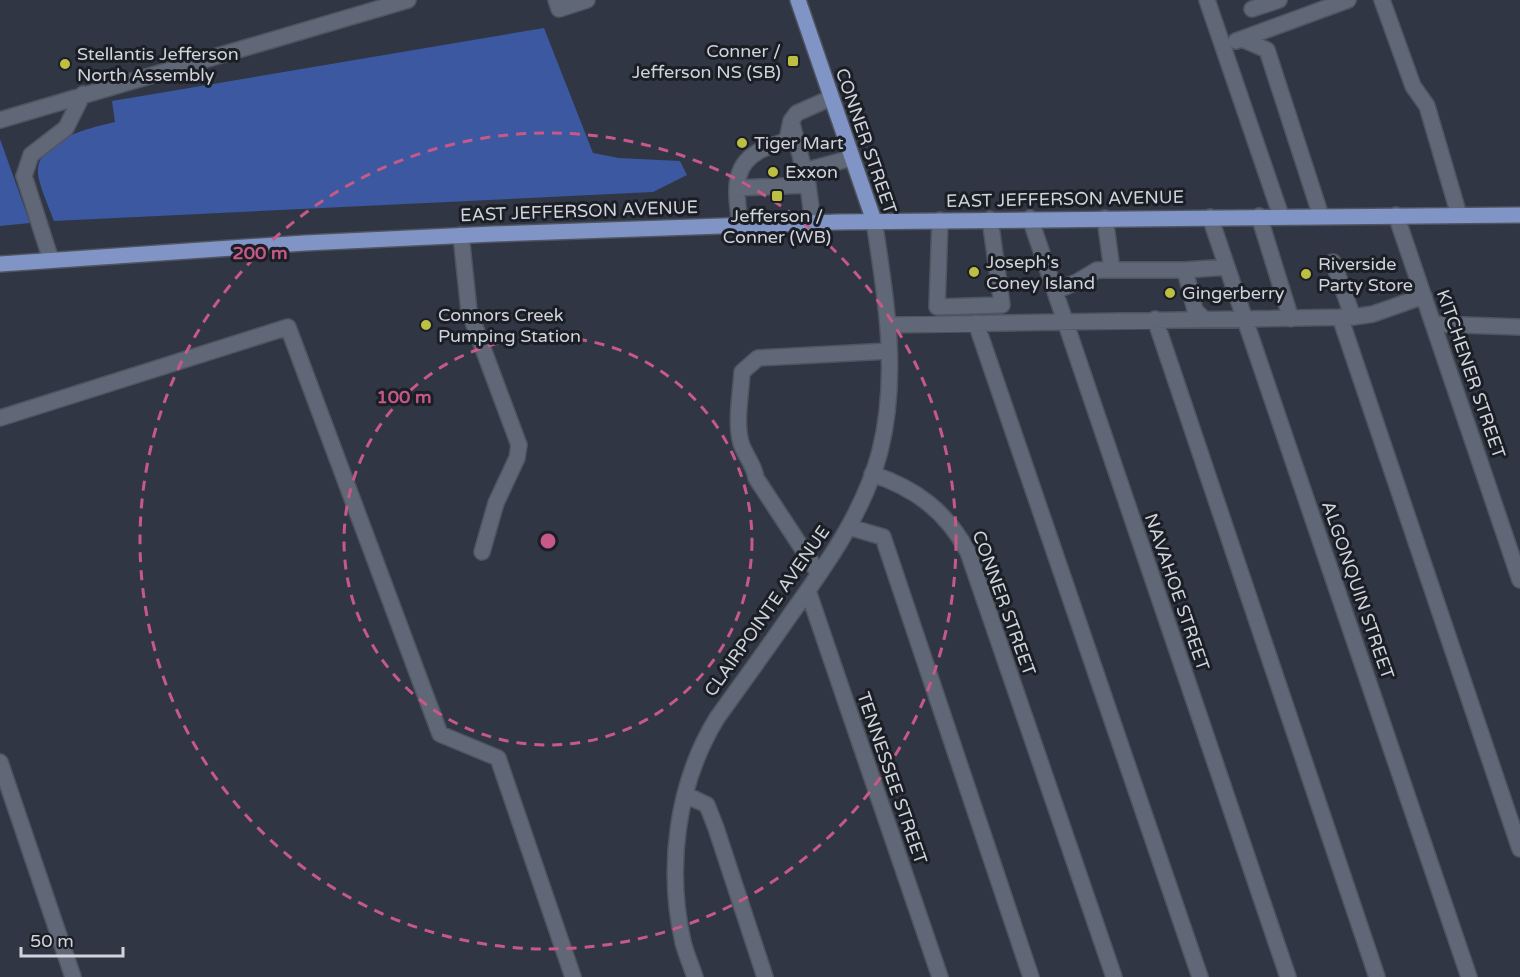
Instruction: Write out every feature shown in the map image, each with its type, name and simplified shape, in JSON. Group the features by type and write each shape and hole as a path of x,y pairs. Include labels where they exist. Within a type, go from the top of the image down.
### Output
{"main road":[{"name":"CONNER STREET","path":"798,0 874,221"},
{"name":"EAST JEFFERSON AVENUE","path":"0,264 305,243 740,225 1030,218 1520,214"}],"street":[{"path":"0,120 408,0"},
{"path":"556,0 559,9 587,0"},
{"path":"1207,0 1281,216"},
{"path":"1252,9 1279,0"},
{"path":"1222,46 1348,0"},
{"path":"1382,0 1413,86 1427,106 1459,215"},
{"path":"1242,39 1267,50 1321,216"},
{"path":"51,260 24,176 30,155 66,128 83,94"},
{"path":"740,225 738,175 746,160 762,150 787,140 791,121 797,114 831,98"},
{"path":"791,121 806,178 813,223"},
{"path":"738,188 806,178 852,158"},
{"name":"KITCHENER STREET","path":"1396,215 1520,580"},
{"path":"1259,216 1291,319"},
{"name":"ALGONQUIN STREET","path":"1210,217 1469,977"},
{"name":"NAVAHOE STREET","path":"1030,218 1288,977"},
{"path":"1105,218 1112,270"},
{"path":"940,220 937,307 1002,305 990,219"},
{"name":"CONNER STREET","path":"874,221 888,325 889,394 880,451 872,474 896,482 936,508 957,531 968,552 1114,977"},
{"path":"462,235 470,311 519,445 517,458 496,503 482,552"},
{"path":"1333,262 1346,317 1520,849"},
{"path":"1054,291 1077,282 1097,270 1185,270 1227,267"},
{"path":"1185,270 1195,310 1204,319"},
{"path":"888,325 1346,317 1373,314 1424,296"},
{"path":"1155,320 1377,977"},
{"path":"976,323 1200,977"},
{"path":"1433,324 1520,327"},
{"path":"0,418 288,327 440,734 498,758 573,977"},
{"path":"819,574 756,478 754,466 742,444 739,422 742,372 758,358 889,351"},
{"name":"CLAIRPOINTE AVENUE","path":"695,977 684,943 677,904 675,854 680,817 693,770 706,736 717,718 808,591 849,527 863,500 872,474"},
{"path":"849,527 883,537 1031,977"},
{"name":"TENNESSEE STREET","path":"808,591 940,977"},
{"path":"0,762 73,977"},
{"path":"686,795 707,805 765,977"}],"shaded area":[{"path":"544,28 593,153 619,158 680,161 687,175 653,192 54,221 42,189 38,172 40,161 47,151 67,137 115,122 112,101"},
{"path":"0,139 30,223 0,226"}],"place":[{"name":"Conner / Jefferson NS (SB)","path":"793,61"},
{"name":"Stellantis Jefferson North Assembly","path":"65,64"},
{"name":"Tiger Mart","path":"742,143"},
{"name":"Exxon","path":"773,172"},
{"name":"Jefferson / Conner (WB)","path":"777,196"},
{"name":"Joseph's Coney Island","path":"974,272"},
{"name":"Riverside Party Store","path":"1306,274"},
{"name":"Gingerberry","path":"1170,293"},
{"name":"Connors Creek Pumping Station","path":"426,325"}]}
